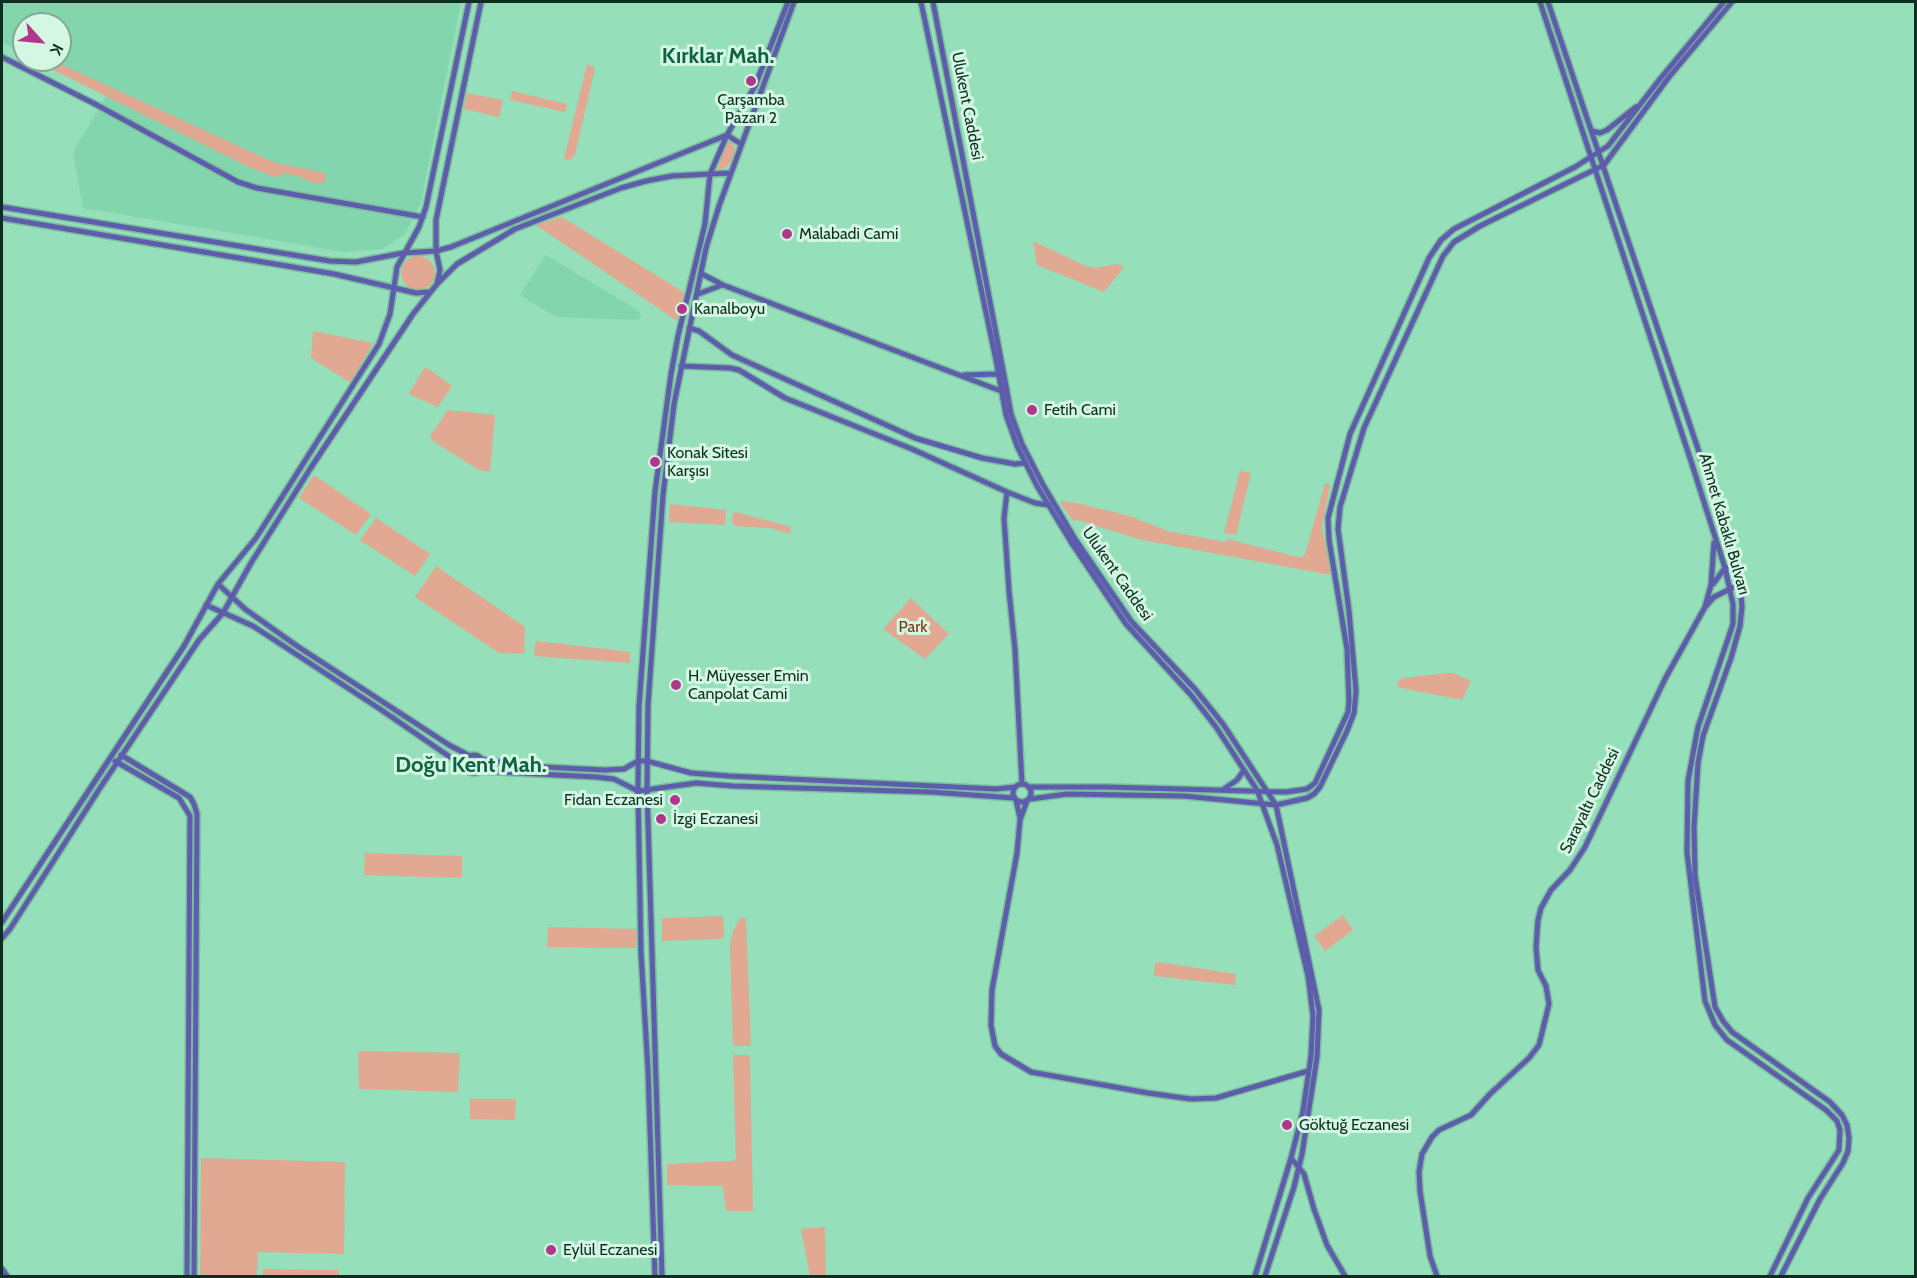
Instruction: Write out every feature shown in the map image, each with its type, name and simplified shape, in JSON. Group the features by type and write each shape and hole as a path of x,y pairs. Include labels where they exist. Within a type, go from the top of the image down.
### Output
{"street":[{"path":"2,922 184,646 218,584 262,529 379,344 388,322 397,267 423,217 469,2"},
{"path":"437,284 440,270 436,251 436,220 481,2"},
{"path":"655,1276 648,1070 641,953 638,791 639,706 654,503 678,336 705,224 711,174 726,135 755,86 788,2"},
{"path":"662,1276 647,790 648,705 663,495 681,366 718,208 794,2"},
{"path":"921,2 1006,415 1017,446 1071,542 1126,624 1191,695 1216,727 1257,790 1277,845 1308,976 1313,1016 1311,1056 1303,1111 1255,1276"},
{"name":"Ulukent Caddesi","path":"933,2 1005,386 1011,414 1022,444 1075,539 1131,621 1197,692 1223,724 1276,805 1304,929 1319,1010 1317,1057 1311,1106 1299,1166 1265,1276"},
{"name":"Ahmet Kabaklı Bulvarı","path":"1540,2 1687,447 1725,568 1733,604 1733,624 1698,727 1688,781 1687,852 1705,1001 1715,1025 1727,1040 1826,1110 1837,1121 1841,1138 1839,1150 1808,1198 1770,1276"},
{"name":"Ahmet Kabaklı Bulvarı","path":"1548,2 1604,165 1740,584 1742,607 1740,626 1703,736 1698,763 1694,827 1695,876 1715,1006 1732,1032 1830,1102 1842,1115 1850,1138 1843,1163 1820,1199 1781,1276"},
{"path":"218,584 245,609 297,646 432,734 470,756 477,756 481,759 523,766 605,770 624,769 638,762 648,761 692,773 729,776 996,789 1022,784 1030,788 1106,787 1268,791 1307,789 1316,783 1348,712 1347,649 1329,540 1328,518 1350,434 1429,258 1442,240 1454,229 1592,157 1608,146 1724,2"},
{"path":"206,605 253,626 380,709 472,773 480,771 596,777 614,779 638,791 696,783 931,792 1015,799 1022,802 1066,794 1184,796 1236,800 1263,805 1276,805 1307,798 1320,787 1354,713 1356,691 1350,611 1338,529 1340,507 1365,428 1416,311 1443,256 1454,242 1480,226 1604,165 1669,77 1732,2"},
{"path":"2,57 95,104 238,182 257,188 423,217"},
{"path":"1592,131 1600,133 1607,130 1644,100"},
{"path":"2,207 330,261 356,262 451,247 726,135"},
{"path":"726,135 741,144"},
{"path":"2,938 199,640 224,613 251,563 310,469 429,292 458,264 515,229 646,181 672,176 730,173"},
{"path":"2,218 334,274 416,293 429,292"},
{"path":"702,274 723,285 1002,391"},
{"path":"698,294 723,285"},
{"path":"689,328 699,332 732,355 915,438 982,458 1015,464 1025,463"},
{"path":"681,366 739,370 785,398 912,449 1007,492 1035,503 1049,505"},
{"path":"960,376 998,374"},
{"path":"1007,492 1004,518 1015,649 1022,784"},
{"path":"1705,607 1711,585 1715,538"},
{"path":"1711,585 1725,568 1735,565"},
{"path":"1705,607 1714,597 1740,584"},
{"name":"Sarayaltı Caddesi","path":"1437,1276 1430,1256 1420,1191 1419,1172 1422,1154 1439,1130 1471,1114 1529,1058 1539,1045 1548,1004 1546,986 1538,970 1536,947 1541,908 1551,890 1570,870 1585,848 1661,688 1705,607"},
{"path":"115,751 190,797 197,814 194,1276"},
{"path":"466,768 466,760 470,756"},
{"path":"111,758 179,798 190,816 187,1276"},
{"path":"480,771 483,764 481,759"},
{"path":"1224,789 1237,780 1244,770"},
{"path":"1015,787 1013,793 1020,820 1017,853 992,990 991,1025 995,1046 1001,1054 1031,1072 1148,1094 1191,1099 1216,1098 1308,1071"},
{"path":"1020,820 1032,793 1030,788"},
{"path":"1291,1158 1304,1174 1328,1245 1345,1276"},
{"path":"2,1269 7,1276"}],"shaded area":[{"path":"2,2 461,2 421,202 405,234 383,249 344,252 83,208 73,152 107,95 62,72 72,72 72,12 12,12 12,47 2,42"},
{"path":"546,255 639,311 641,314 639,320 556,317 520,295"}],"green space":[{"path":"587,64 595,68 575,155 566,160 564,159"},
{"path":"72,69 273,162 325,173 326,180 321,184 284,173 278,177 272,176 251,168 57,72 72,72"},
{"path":"512,91 567,104 565,112 510,100"},
{"path":"467,93 503,100 499,117 464,109"},
{"path":"730,140 735,148 733,157 728,166 717,171 723,150"},
{"path":"562,217 685,293 677,321 536,225"},
{"path":"1033,241 1086,266 1096,268 1117,264 1124,267 1104,292 1037,265"},
{"path":"418,256 430,261 435,273 430,285 418,290 406,285 401,273 406,261"},
{"path":"313,331 373,343 351,383 311,358"},
{"path":"424,368 429,369 452,386 438,407 409,394"},
{"path":"448,410 495,415 490,472 479,470 433,441 430,436"},
{"path":"1240,471 1251,473 1236,535 1224,533"},
{"path":"314,475 371,514 356,535 299,498"},
{"path":"1325,483 1330,484 1322,527 1331,575 1142,540 1077,520 1073,521 1060,502 1081,504 1130,516 1168,531 1225,542 1227,539 1303,557"},
{"path":"670,504 726,510 725,525 669,522"},
{"path":"733,513 791,527 790,534 770,528 735,526 732,521"},
{"path":"376,518 430,554 415,576 360,540"},
{"path":"436,566 525,627 524,654 499,653 415,597"},
{"name":"Park","path":"911,598 949,634 925,659 883,629"},
{"path":"537,641 630,652 630,663 534,656"},
{"path":"1448,673 1471,681 1462,700 1397,687 1402,678"},
{"path":"365,853 462,856 462,878 364,875"},
{"path":"1343,915 1353,930 1325,951 1314,936"},
{"path":"723,916 724,937 720,939 662,941 662,918"},
{"path":"741,917 746,919 751,1046 733,1046 730,945 733,931"},
{"path":"548,927 637,929 636,948 547,947"},
{"path":"1158,962 1236,974 1235,985 1154,976 1155,964"},
{"path":"361,1051 460,1053 458,1092 359,1089 358,1053"},
{"path":"733,1055 749,1055 750,1059 753,1211 726,1211 723,1186 667,1185 667,1164 736,1159"},
{"path":"470,1099 516,1099 515,1120 470,1119"},
{"path":"201,1158 345,1162 344,1254 258,1252 257,1276 200,1276"},
{"path":"825,1227 826,1276 810,1276 801,1229"},
{"path":"263,1269 339,1270 339,1276 262,1276"}],"place":[{"name":"Çarşamba Pazarı 2","path":"751,81"},
{"name":"Malabadi Cami","path":"787,234"},
{"name":"Kanalboyu","path":"682,309"},
{"name":"Fetih Cami","path":"1032,410"},
{"name":"Konak Sitesi Karşısı","path":"655,462"},
{"name":"H. Müyesser Emin Canpolat Cami","path":"676,685"},
{"name":"Fidan Eczanesi","path":"675,800"},
{"name":"İzgi Eczanesi","path":"661,819"},
{"name":"Göktuğ Eczanesi","path":"1287,1125"},
{"name":"Eylül Eczanesi","path":"551,1250"}],"district":[{"name":"Kırklar Mah.","path":"718,57"},
{"name":"Doğu Kent Mah.","path":"471,766"}]}
